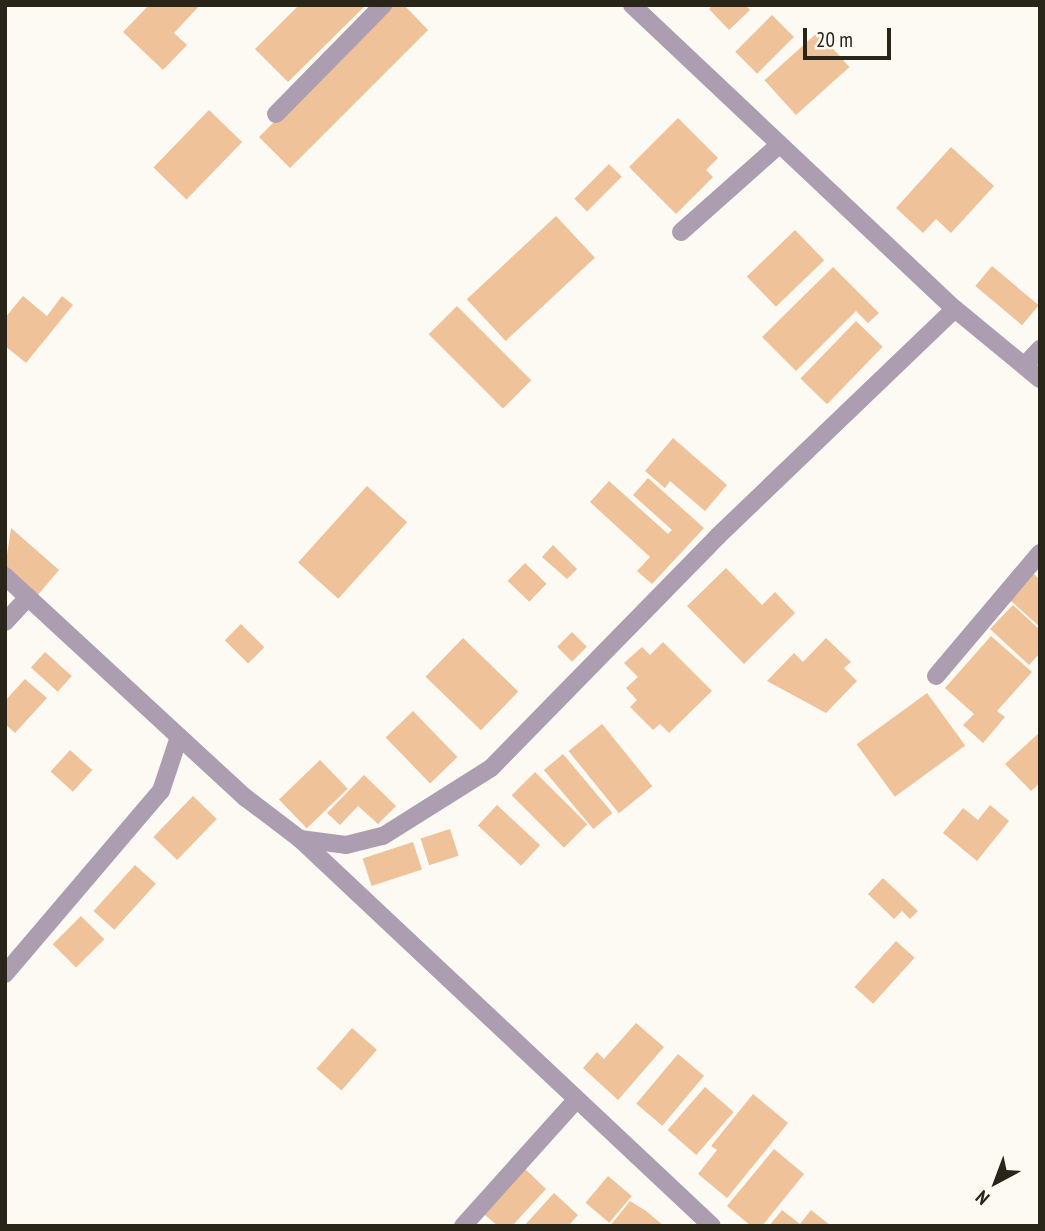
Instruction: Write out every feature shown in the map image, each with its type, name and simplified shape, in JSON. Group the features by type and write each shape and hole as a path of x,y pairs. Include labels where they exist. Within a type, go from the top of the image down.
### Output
{"street":[{"path":"276,114 383,5"},
{"path":"632,5 956,309 1040,379"},
{"path":"681,232 779,145"},
{"path":"300,839 346,845 383,835 491,768 719,536 956,309"},
{"path":"1026,365 1040,349"},
{"path":"936,676 1040,553"},
{"path":"5,576 179,737 300,839 575,1101 712,1226"},
{"path":"5,622 28,597"},
{"path":"5,974 161,791 179,737"},
{"path":"463,1226 575,1101"}],"building":[{"path":"149,5 200,5 174,33 187,45 163,70 123,32"},
{"path":"299,5 366,5 288,82 255,49"},
{"path":"391,5 404,5 428,30 290,168 259,137"},
{"path":"713,5 745,5 750,10 729,30 709,9"},
{"path":"772,15 794,37 757,74 735,52"},
{"path":"818,32 849,67 796,115 764,80"},
{"path":"209,110 242,142 187,200 153,168"},
{"path":"678,118 718,158 706,170 713,177 676,214 629,167"},
{"path":"951,147 994,186 951,233 936,219 923,233 896,208"},
{"path":"609,164 622,177 587,211 574,199"},
{"path":"556,216 595,258 506,341 467,299"},
{"path":"795,230 824,260 776,307 747,277"},
{"path":"992,266 1039,305 1022,325 975,286"},
{"path":"833,267 879,313 868,323 856,311 796,371 762,337"},
{"path":"23,296 47,316 62,296 73,305 26,363 5,346 5,318"},
{"path":"457,306 531,380 503,409 429,334"},
{"path":"856,321 883,347 827,404 800,379"},
{"path":"673,438 727,485 705,511 670,481 665,488 645,471"},
{"path":"648,478 704,528 652,584 637,571 650,557 590,502 609,481 668,534 672,530 633,495"},
{"path":"367,486 407,522 338,599 298,563"},
{"path":"11,528 59,570 37,596 5,568"},
{"path":"553,545 577,569 567,579 542,557"},
{"path":"525,563 547,584 529,602 508,581"},
{"path":"726,568 762,605 775,592 795,613 744,664 687,606"},
{"path":"1034,574 1040,580 1040,627 1010,600"},
{"path":"1013,605 1040,630 1040,653 1029,665 990,629"},
{"path":"241,624 264,647 248,664 225,640"},
{"path":"572,632 587,647 572,662 557,647"},
{"path":"991,636 1032,672 997,711 1005,717 983,743 963,725 974,714 945,688"},
{"path":"463,638 518,691 481,730 425,677"},
{"path":"826,638 851,662 844,668 857,681 826,713 767,681 794,653 803,662"},
{"path":"663,642 712,691 669,733 660,724 653,730 630,707 637,700 626,688 638,677 624,663 642,647 650,655"},
{"path":"45,652 72,676 58,692 31,668"},
{"path":"25,679 47,698 15,733 5,724 5,701"},
{"path":"927,693 965,746 895,797 857,744"},
{"path":"413,711 457,757 430,783 386,737"},
{"path":"602,724 652,786 619,813 569,751"},
{"path":"1040,732 1040,783 1031,791 1005,764"},
{"path":"70,750 92,770 73,792 51,772"},
{"path":"563,754 612,813 593,829 544,770"},
{"path":"320,760 348,789 307,828 279,800"},
{"path":"535,772 587,824 564,848 512,795"},
{"path":"364,775 396,806 378,824 358,806 340,825 327,813"},
{"path":"193,796 217,819 177,860 153,837"},
{"path":"497,805 540,845 521,866 478,825"},
{"path":"990,805 1009,821 977,861 943,833 963,808 978,820"},
{"path":"450,829 459,856 429,865 421,839"},
{"path":"413,842 422,870 372,886 363,858"},
{"path":"135,865 156,884 114,930 94,911"},
{"path":"883,878 918,911 910,919 902,911 894,919 868,894"},
{"path":"81,916 104,939 76,968 53,944"},
{"path":"896,941 915,958 873,1004 855,987"},
{"path":"636,1023 664,1047 618,1100 583,1068 597,1052 604,1059"},
{"path":"352,1028 377,1050 341,1090 317,1069"},
{"path":"678,1054 704,1076 662,1126 636,1104"},
{"path":"705,1087 734,1112 696,1155 668,1130"},
{"path":"753,1094 788,1123 727,1198 698,1174 717,1150 711,1146"},
{"path":"774,1149 804,1174 762,1226 751,1226 727,1206"},
{"path":"521,1165 546,1189 512,1226 498,1226 479,1210"},
{"path":"608,1176 632,1196 609,1223 586,1203"},
{"path":"554,1193 578,1215 568,1226 524,1226"},
{"path":"630,1201 646,1211 664,1226 610,1226"},
{"path":"782,1210 800,1224 811,1210 831,1226 769,1226"}]}
